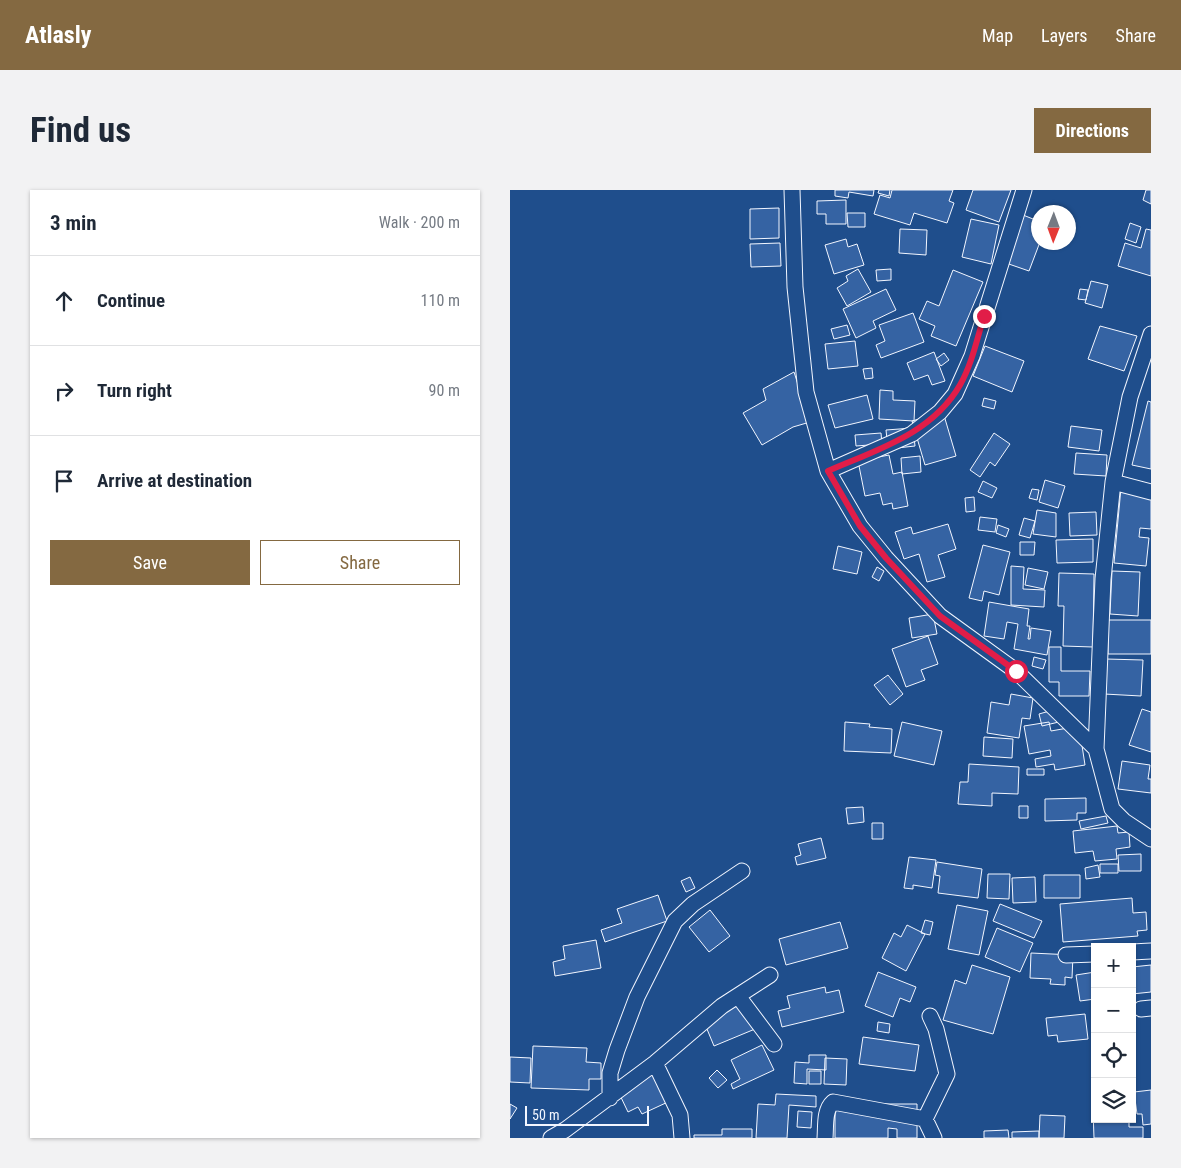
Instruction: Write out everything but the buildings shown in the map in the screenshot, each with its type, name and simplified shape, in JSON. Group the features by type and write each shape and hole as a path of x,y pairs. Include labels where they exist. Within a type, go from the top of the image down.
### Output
{"street":[{"path":"828,471 912,434 940,412 955,394 972,356 1024,190"},
{"path":"790,192 795,287 806,392 828,471 860,526 886,558 940,616 1016,671 1096,749"},
{"path":"1151,334 1130,397 1113,482 1103,578 1096,749 1112,809 1124,821 1151,839"},
{"path":"1113,482 1151,492"},
{"path":"610,1098 610,1073 617,1050 641,989 675,921 693,904 742,871"},
{"path":"1136,952 1151,951"},
{"path":"1066,955 1091,954"},
{"path":"551,1138 610,1098 655,1064 698,1025 770,975"},
{"path":"738,996 774,1044"},
{"path":"925,1119 947,1074 936,1029 930,1016"},
{"path":"655,1064 680,1115 682,1138"},
{"path":"825,1138 826,1113 833,1102 925,1119"},
{"path":"925,1119 934,1138"}],"route":[{"path":"984,316 972,356 961,383 955,394 940,412 912,434 828,471 860,526 886,558 940,616 1016,671"}]}
